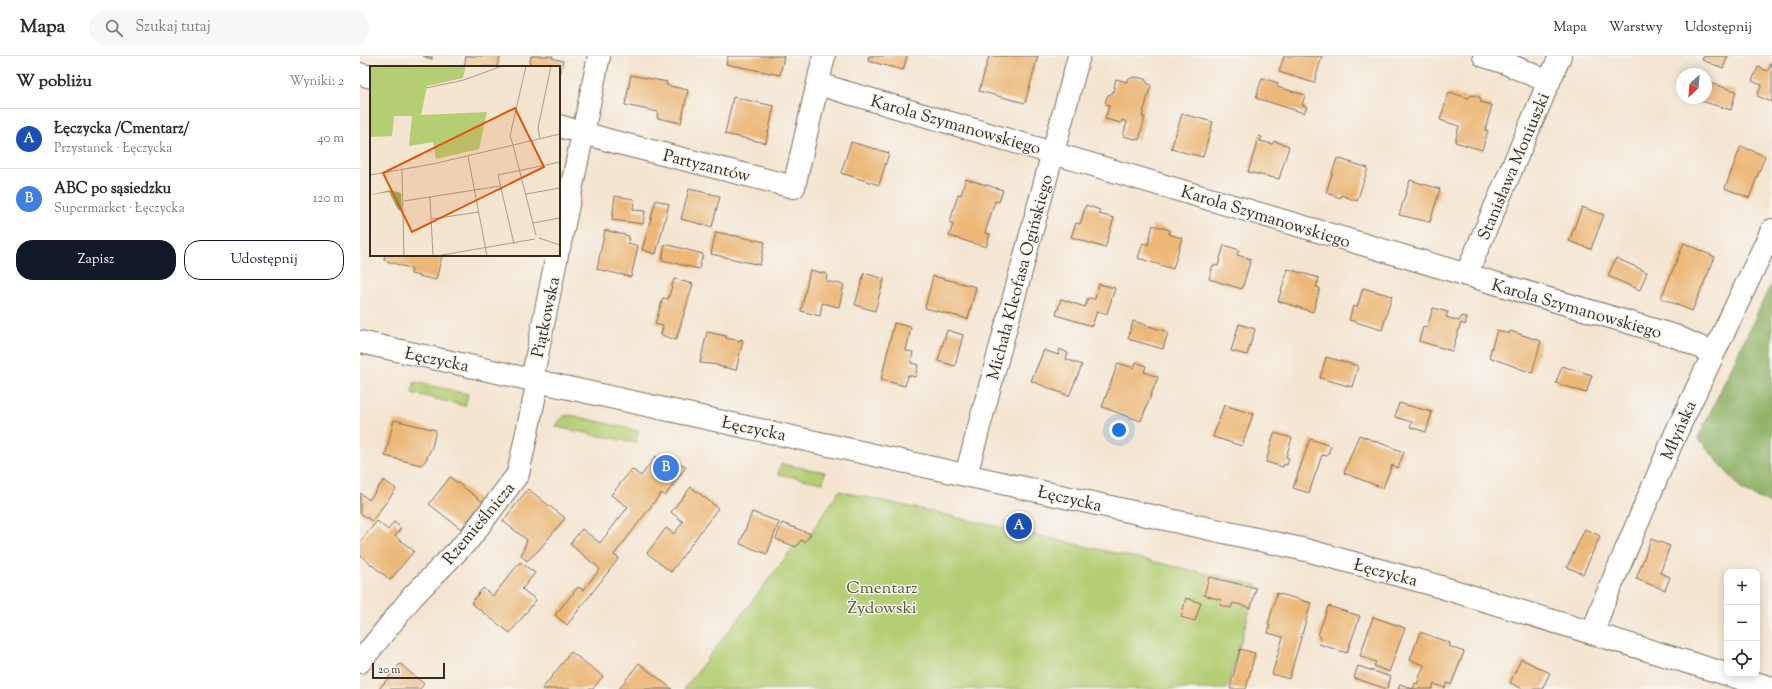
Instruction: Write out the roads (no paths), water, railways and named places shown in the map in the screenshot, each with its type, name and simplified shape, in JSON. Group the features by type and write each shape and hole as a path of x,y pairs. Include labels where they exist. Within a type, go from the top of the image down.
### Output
{"street":[{"path":"560,243 599,56"},
{"path":"818,84 824,56"},
{"name":"Michała Kleofasa Ogińskiego","path":"966,475 1079,56"},
{"path":"1484,56 1504,62 1549,82"},
{"name":"Stanisława Moniuszki","path":"1466,275 1560,56"},
{"path":"360,74 370,77"},
{"name":"Partyzantów","path":"560,126 583,134 794,186 818,84"},
{"name":"Karola Szymanowskiego","path":"818,84 1675,336 1713,353"},
{"name":"Młyńska","path":"1593,633 1603,604 1657,477 1713,353 1772,230"},
{"name":"Piątkowska","path":"535,380 558,256"},
{"name":"Łęczycka","path":"360,342 1306,550 1431,584 1772,688"},
{"name":"Rzemieślnicza","path":"360,662 413,596 470,538 518,474 535,380"}],"place":[{"name":"ABC po sąsiedzku","path":"666,468"},
{"name":"Łęczycka /Cmentarz/","path":"1019,526"}],"park label":[{"name":"Cmentarz Żydowski","path":"882,597"}]}
